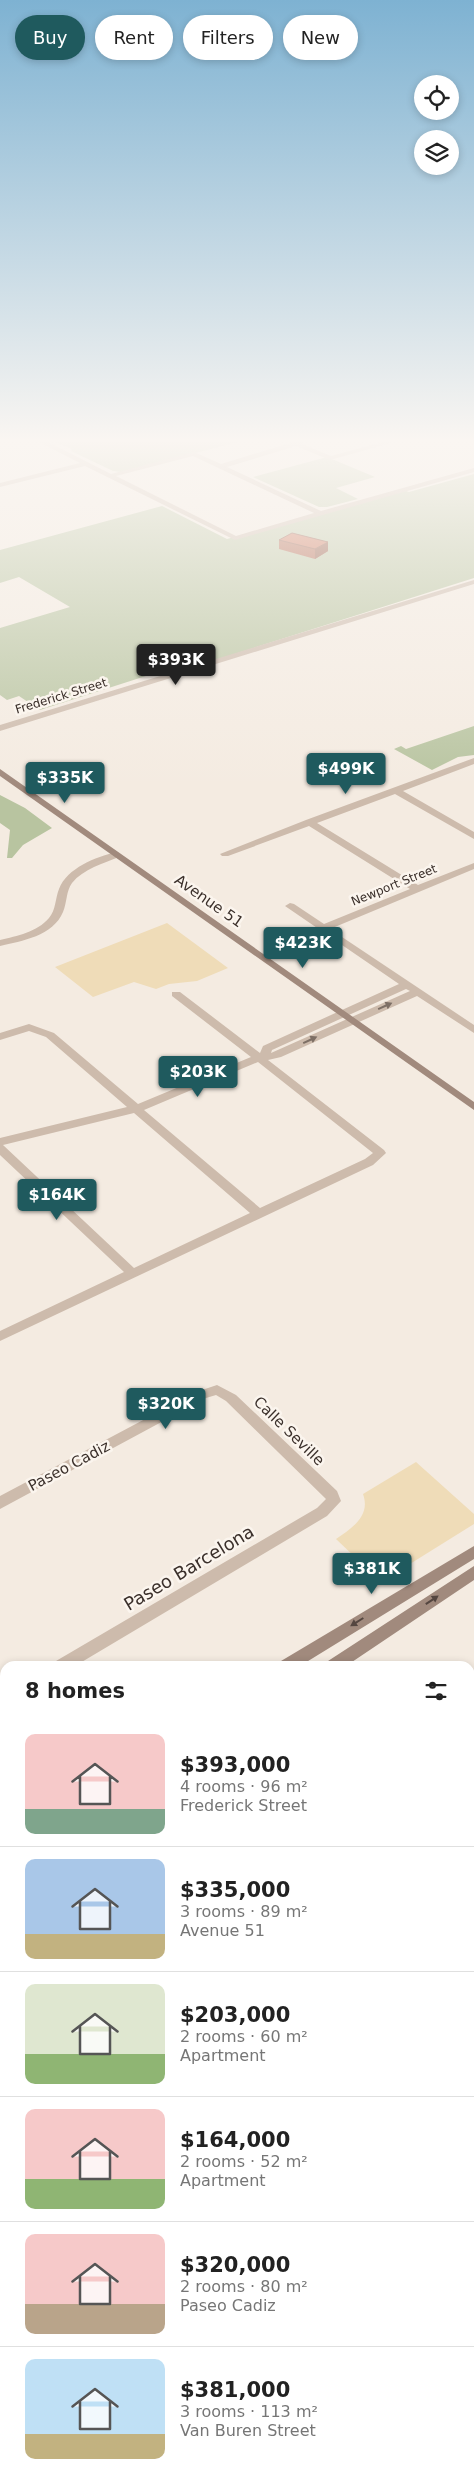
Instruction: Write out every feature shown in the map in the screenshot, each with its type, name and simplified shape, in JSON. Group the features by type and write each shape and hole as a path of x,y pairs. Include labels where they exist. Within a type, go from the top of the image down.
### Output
{"street":[{"name":"Frederick Street","path":"0,728 474,582"},
{"path":"225,854 474,761"},
{"name":"Avenue 51","path":"0,772 116,856 195,908 474,1107"},
{"path":"395,790 474,836"},
{"path":"309,822 417,889"},
{"path":"0,943 28,936 42,929 58,913 62,892 70,879 86,867 116,856"},
{"name":"Newport Street","path":"323,928 474,866"},
{"path":"290,906 474,1030"},
{"path":"262,1057 267,1048 407,985"},
{"path":"0,1142 138,1108 262,1057 277,1055 417,992"},
{"path":"0,1336 370,1162 380,1153 262,1057 176,994"},
{"path":"0,1037 28,1027 50,1035 138,1108 259,1214"},
{"path":"0,1148 133,1274"},
{"name":"Calle Seville","path":"217,1390 231,1398 326,1488 332,1495 334,1502"},
{"name":"Paseo Cadiz","path":"0,1502 201,1395 217,1390"},
{"name":"Paseo Barcelona","path":"70,1661 322,1512 334,1502"},
{"path":"300,1661 474,1552"},
{"path":"341,1661 474,1572"}],"green space":[{"path":"0,555 474,555 474,578 181,671 174,667 40,710 19,696 7,700 0,695 0,628 70,607 19,577 0,583"},
{"path":"474,726 474,755 458,757 432,770 394,749 401,746 406,749"},
{"path":"0,795 25,808 52,828 23,845 12,858 7,858 10,830 0,823"}],"sand":[{"path":"167,923 228,968 197,981 169,984 156,989 134,982 93,997 55,967"},
{"path":"416,1462 474,1514 474,1524 381,1582 336,1539 354,1526 362,1515 365,1502 363,1494"}]}
